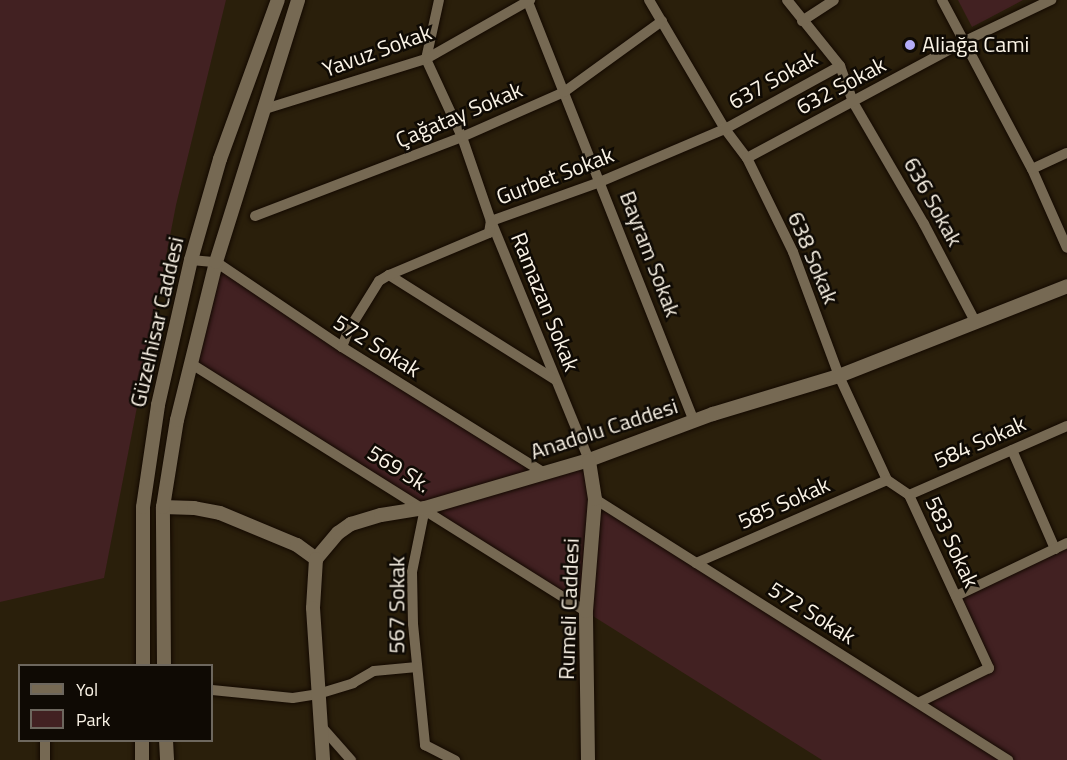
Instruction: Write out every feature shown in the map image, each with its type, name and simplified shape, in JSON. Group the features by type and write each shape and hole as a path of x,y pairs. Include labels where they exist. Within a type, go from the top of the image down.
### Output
{"street":[{"name":"Güzelhisar Caddesi","path":"143,664 143,507 158,405 191,260 220,159 278,0"},
{"name":"Güzelhisar Caddesi","path":"164,664 163,507 169,462 190,363 216,261 298,0"},
{"path":"426,59 439,0"},
{"name":"638 Sokak","path":"649,0 725,129 747,158 792,252 838,376"},
{"path":"787,0 840,66"},
{"path":"802,21 834,0"},
{"path":"942,0 1032,169 1067,248"},
{"name":"632 Sokak","path":"747,158 963,42 1051,0"},
{"name":"Yavuz Sokak","path":"265,110 426,59 529,1"},
{"name":"Bayram Sokak","path":"529,1 694,421"},
{"name":"Çağatay Sokak","path":"255,216 462,137 564,92 662,21"},
{"name":"Ramazan Sokak","path":"426,59 462,137 491,221 589,460"},
{"name":"636 Sokak","path":"840,66 853,102 924,224 976,323"},
{"name":"637 Sokak","path":"725,129 840,66"},
{"name":"Gurbet Sokak","path":"342,347 348,331 379,281 389,275 489,233 491,221 600,182 725,129"},
{"path":"1032,169 1067,153"},
{"path":"191,260 216,261"},
{"name":"572 Sokak","path":"216,261 342,347 543,472"},
{"path":"389,275 556,380"},
{"name":"Anadolu Caddesi","path":"316,559 338,533 351,524 381,515 424,508 589,460 694,421 838,376 1067,286"},
{"name":"569 Sk.","path":"190,363 586,611"},
{"path":"838,376 887,480"},
{"name":"584 Sokak","path":"909,495 1067,426"},
{"path":"1012,450 1055,549"},
{"name":"Rumeli Caddesi","path":"588,760 586,611 596,499 589,460"},
{"name":"583 Sokak","path":"887,480 909,495 989,668 918,703"},
{"name":"585 Sokak","path":"696,563 887,480"},
{"name":"572 Sokak","path":"596,499 1008,760"},
{"path":"163,507 194,508 220,513 297,545 316,559 313,608 323,760"},
{"name":"567 Sokak","path":"424,508 412,572 417,667 425,745 455,760"},
{"path":"956,596 1067,543"},
{"path":"213,690 293,698 318,694 353,683 374,671 417,667"},
{"path":"321,725 351,760"},
{"path":"45,742 45,760"},
{"path":"142,742 142,760"},
{"path":"166,742 167,760"}],"green space":[{"path":"0,0 226,0 176,205 104,578 0,602"},
{"path":"958,0 1023,0 972,27"},
{"path":"216,262 542,471 589,460 596,499 918,703 989,668 956,596 1067,543 1067,760 822,760 190,363"}],"place":[{"name":"Aliağa Cami","path":"910,45"}]}
